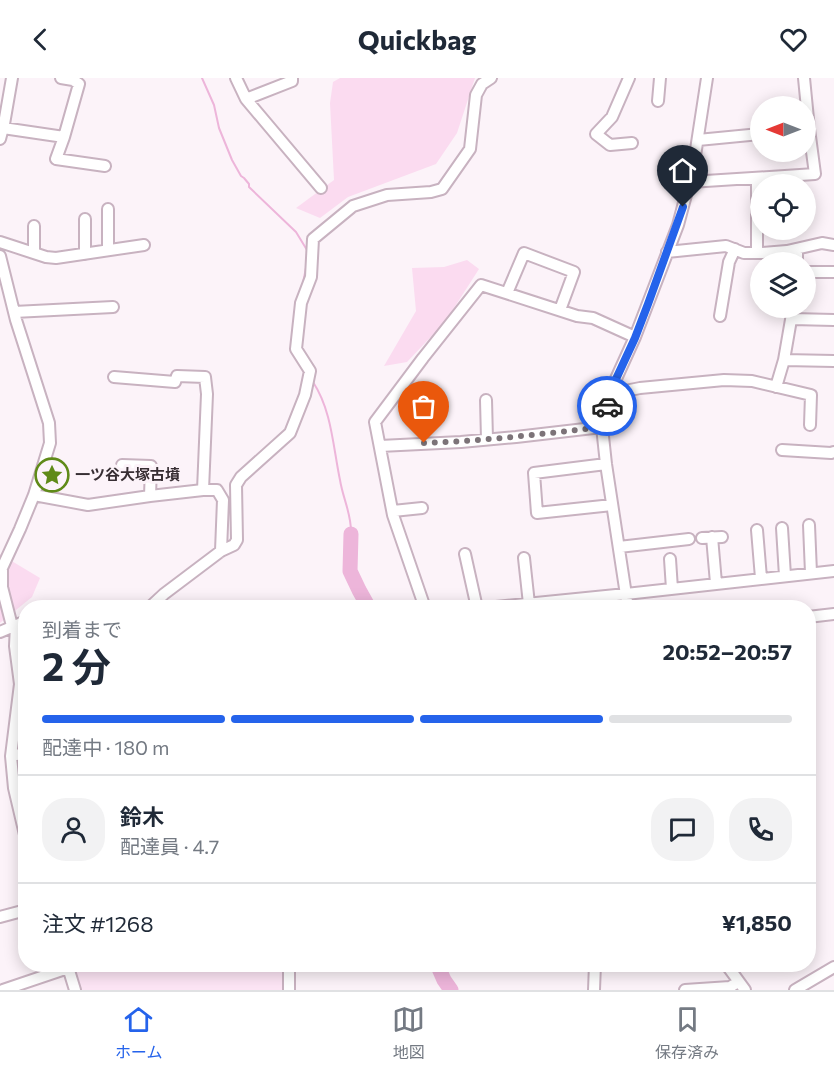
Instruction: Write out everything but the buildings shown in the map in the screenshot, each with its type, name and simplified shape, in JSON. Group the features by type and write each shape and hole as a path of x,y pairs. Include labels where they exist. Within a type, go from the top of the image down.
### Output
{"street":[{"path":"61,78 73,80 79,84 56,159 105,166"},
{"path":"236,78 246,99 321,188"},
{"path":"246,99 292,81 292,78"},
{"path":"158,600 221,551 234,545 237,540 236,485 241,477 290,433 305,395 310,371 296,349 301,303 311,277 313,239 353,206 387,195 442,189 470,148 476,96 482,84 491,78"},
{"path":"629,78 612,117 596,134 609,145 632,143"},
{"path":"657,101 660,78"},
{"path":"627,600 602,427 610,392 635,338 678,225 690,182 707,78"},
{"path":"804,78 805,96"},
{"path":"8,85 2,133 64,137"},
{"path":"698,140 750,135"},
{"path":"690,182 750,178"},
{"path":"108,209 108,250"},
{"path":"84,254 85,219"},
{"path":"34,226 34,253"},
{"path":"0,242 56,258 144,245"},
{"path":"772,252 822,243 834,244"},
{"path":"667,252 726,246 750,253"},
{"path":"720,316 729,262 735,249"},
{"path":"507,293 524,253 574,272 560,310"},
{"path":"0,256 2,278 49,423 50,443 34,495 2,568 2,587 18,624 15,646 18,669"},
{"path":"816,272 834,272"},
{"path":"422,600 393,511 375,422 481,285 577,316 593,318 635,338"},
{"path":"14,312 113,307"},
{"path":"816,317 834,320"},
{"path":"776,387 792,318"},
{"path":"784,360 834,361"},
{"path":"114,377 175,382 177,376 206,377 203,490"},
{"path":"610,392 640,387 724,380 752,381 811,395 810,425"},
{"path":"486,400 487,439"},
{"path":"380,446 461,442 602,427"},
{"path":"782,450 834,452"},
{"path":"606,464 534,473 537,513 612,505"},
{"path":"122,465 151,466 150,496"},
{"path":"34,495 88,505 217,490 223,500 221,551"},
{"path":"393,511 422,508"},
{"path":"809,525 811,573"},
{"path":"782,528 785,576"},
{"path":"757,530 761,578"},
{"path":"712,537 716,584"},
{"path":"619,548 689,539"},
{"path":"465,554 475,600"},
{"path":"524,558 529,600"},
{"path":"670,559 672,589"},
{"path":"568,600 834,571"},
{"path":"816,616 834,614"},
{"path":"0,632 18,624"},
{"path":"18,700 11,756 18,805"},
{"path":"11,756 18,755"},
{"path":"0,780 13,778"},
{"path":"0,917 18,912"},
{"path":"795,990 834,967"},
{"path":"3,990 51,972"},
{"path":"69,972 75,990"},
{"path":"289,972 289,990"},
{"path":"594,990 595,972"},
{"path":"732,972 742,986"},
{"path":"685,990 742,986"}],"shaded area":[{"path":"340,78 475,78 457,133 436,164 348,197 320,218 296,208 334,180 330,103 333,82"},
{"path":"467,260 479,269 445,322 407,362 384,366 416,311 412,268 444,267"},
{"path":"0,554 40,578 32,597 28,600 18,600 18,608 0,623"},
{"path":"73,972 286,972 286,990 79,990"}],"waterway":[{"path":"202,78 214,105 219,128 241,176 249,187 296,232 307,250"},
{"path":"303,283 306,268"},
{"path":"313,382 328,417 351,534"},
{"path":"351,534 350,571 365,600"},
{"path":"440,972 451,990"}],"way so far":[{"path":"424,443 461,442 602,427 607,406"}],"place":[{"name":"一ツ谷大塚古墳","path":"52,475"}],"route":[{"path":"607,406 610,392 635,338 683,207"}]}
